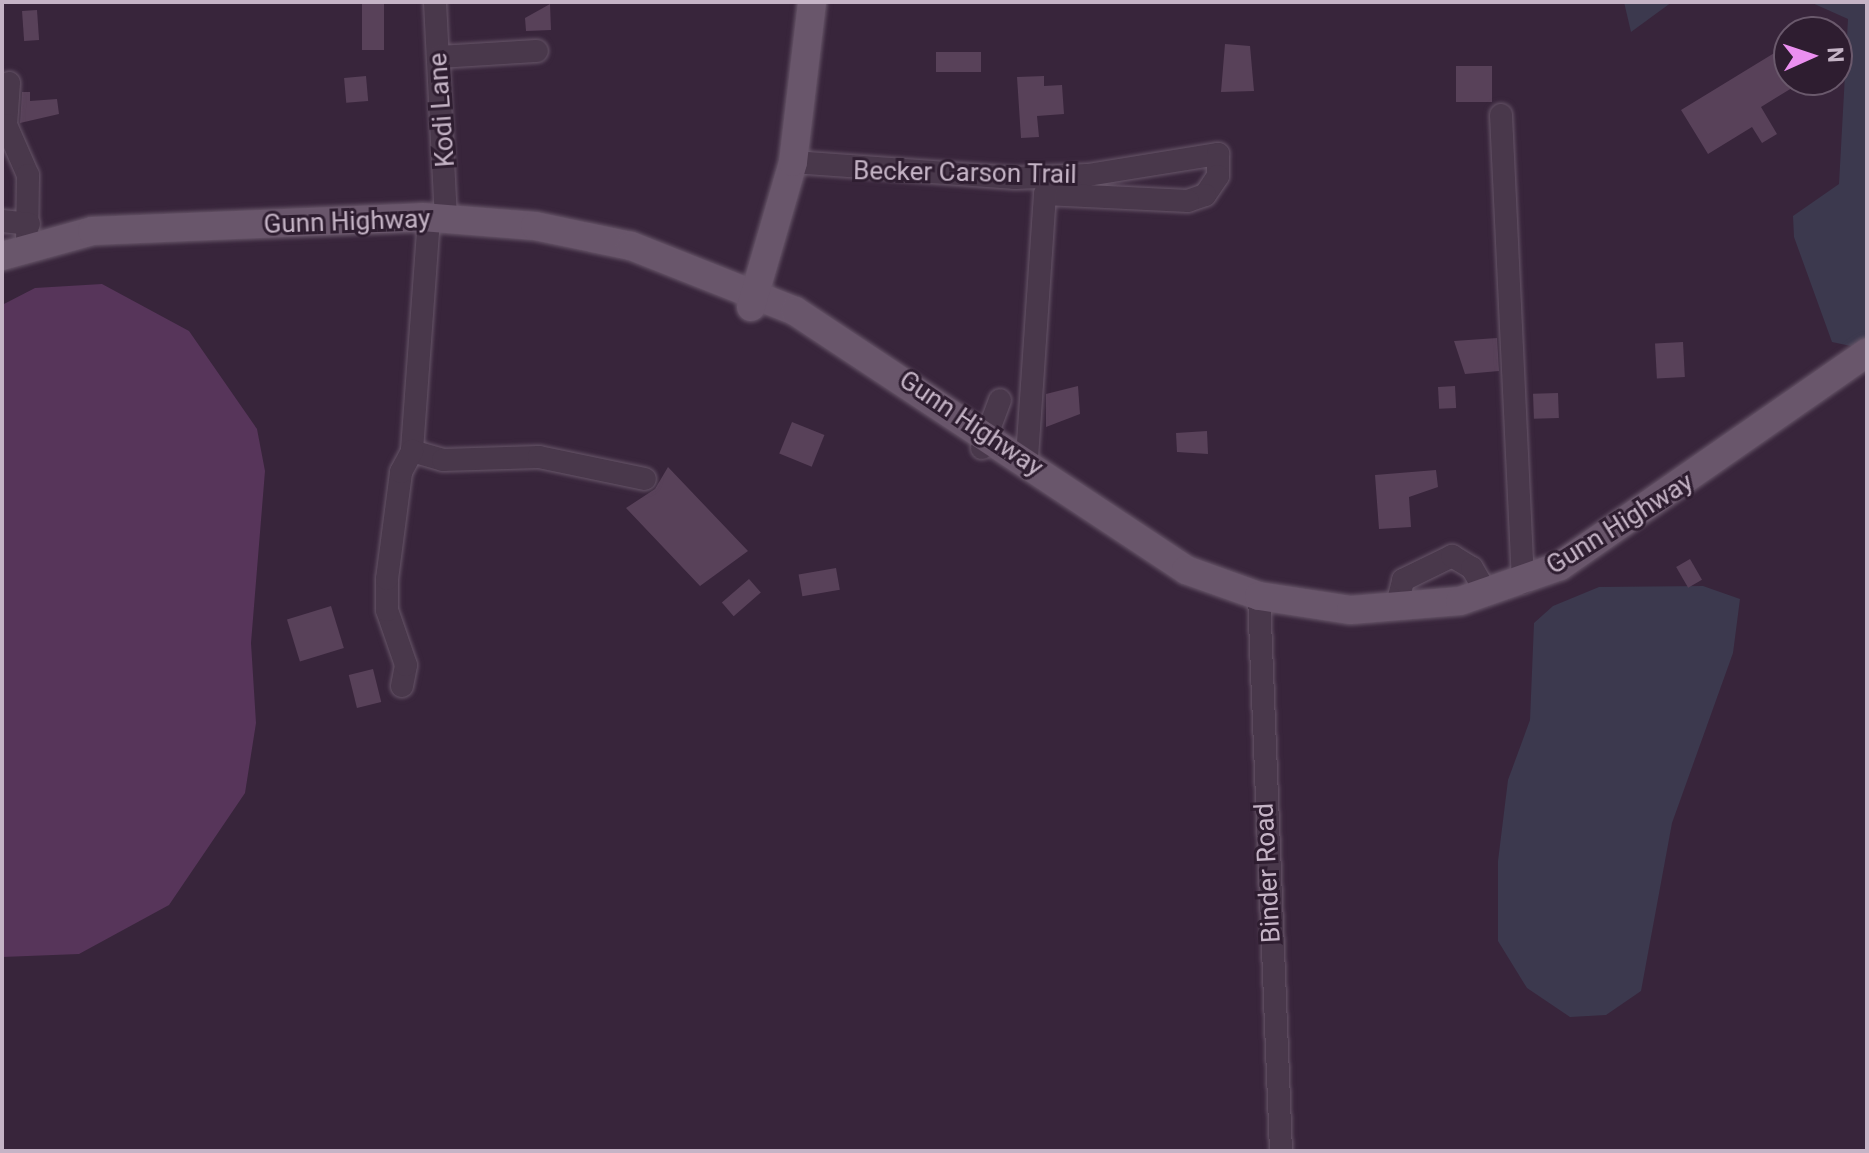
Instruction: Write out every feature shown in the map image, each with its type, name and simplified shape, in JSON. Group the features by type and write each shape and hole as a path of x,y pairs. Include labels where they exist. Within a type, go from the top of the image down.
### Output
{"main road":[{"path":"754,300 793,162 812,2"},
{"name":"Gunn Highway","path":"19,242 103,230 437,225 614,258 754,300 986,442 1027,461 1125,535 1186,570 1259,596 1396,609 1487,594 1523,582 1626,526 1867,353"},
{"path":"986,442 1125,535"}],"street":[{"name":"Kodi Lane","path":"402,686 406,665 387,610 387,579 401,472 412,451 437,225 438,57 435,2"},
{"path":"438,57 537,51"},
{"path":"9,83 3,108 28,175 19,242"},
{"path":"1501,115 1523,582"},
{"name":"Becker Carson Trail","path":"793,162 1015,178 1133,169 1207,151 1218,154 1221,166 1205,195 1188,201 1045,194 1027,461"},
{"path":"2,221 19,242"},
{"path":"986,442 1000,400"},
{"path":"412,451 443,460 539,457 645,479"},
{"path":"1396,609 1403,580 1452,556 1472,568 1487,594"},
{"name":"Binder Road","path":"1259,596 1281,1151"}],"shaded area":[{"path":"1624,2 1672,2 1631,32"},
{"path":"1810,2 1867,2 1867,343 1860,348 1832,342 1794,237 1793,216 1839,184 1844,96 1853,96 1853,16 1841,16"},
{"path":"102,284 189,331 257,429 265,471 251,643 256,723 245,793 169,905 79,954 2,957 2,305 35,288"},
{"path":"1703,586 1740,599 1733,653 1672,823 1641,991 1606,1015 1570,1017 1527,988 1498,941 1498,861 1508,780 1530,720 1534,623 1553,606 1599,587"}],"building":[{"path":"362,2 384,2 384,50 362,50"},
{"path":"550,4 551,30 526,31 525,18"},
{"path":"37,10 39,40 24,41 22,11"},
{"path":"1225,44 1250,46 1254,91 1221,92"},
{"path":"936,52 981,52 981,72 936,72"},
{"path":"1773,54 1773,96 1779,96 1761,107 1777,134 1762,143 1752,127 1708,154 1681,110"},
{"path":"1456,66 1492,66 1492,102 1456,102"},
{"path":"366,76 368,101 346,103 344,78"},
{"path":"1044,76 1044,86 1062,85 1064,114 1037,116 1039,137 1021,138 1017,77"},
{"path":"22,92 30,92 30,101 57,99 59,114 20,123"},
{"path":"1497,338 1499,371 1465,374 1454,341"},
{"path":"1683,342 1685,377 1657,378 1655,343"},
{"path":"1078,386 1080,414 1046,427 1046,394"},
{"path":"1455,386 1456,408 1439,409 1438,387"},
{"path":"1558,393 1559,418 1534,419 1533,394"},
{"path":"792,422 824,435 812,467 779,454"},
{"path":"1207,431 1208,454 1177,452 1176,433"},
{"path":"668,467 748,551 700,586 626,508 655,489"},
{"path":"1436,470 1438,487 1409,497 1411,527 1379,529 1375,475"},
{"path":"1690,559 1702,580 1688,588 1676,567"},
{"path":"836,568 840,590 802,596 799,575"},
{"path":"749,579 761,593 734,616 722,603"},
{"path":"331,606 344,648 300,662 287,619"},
{"path":"373,669 381,702 357,708 349,675"}]}
